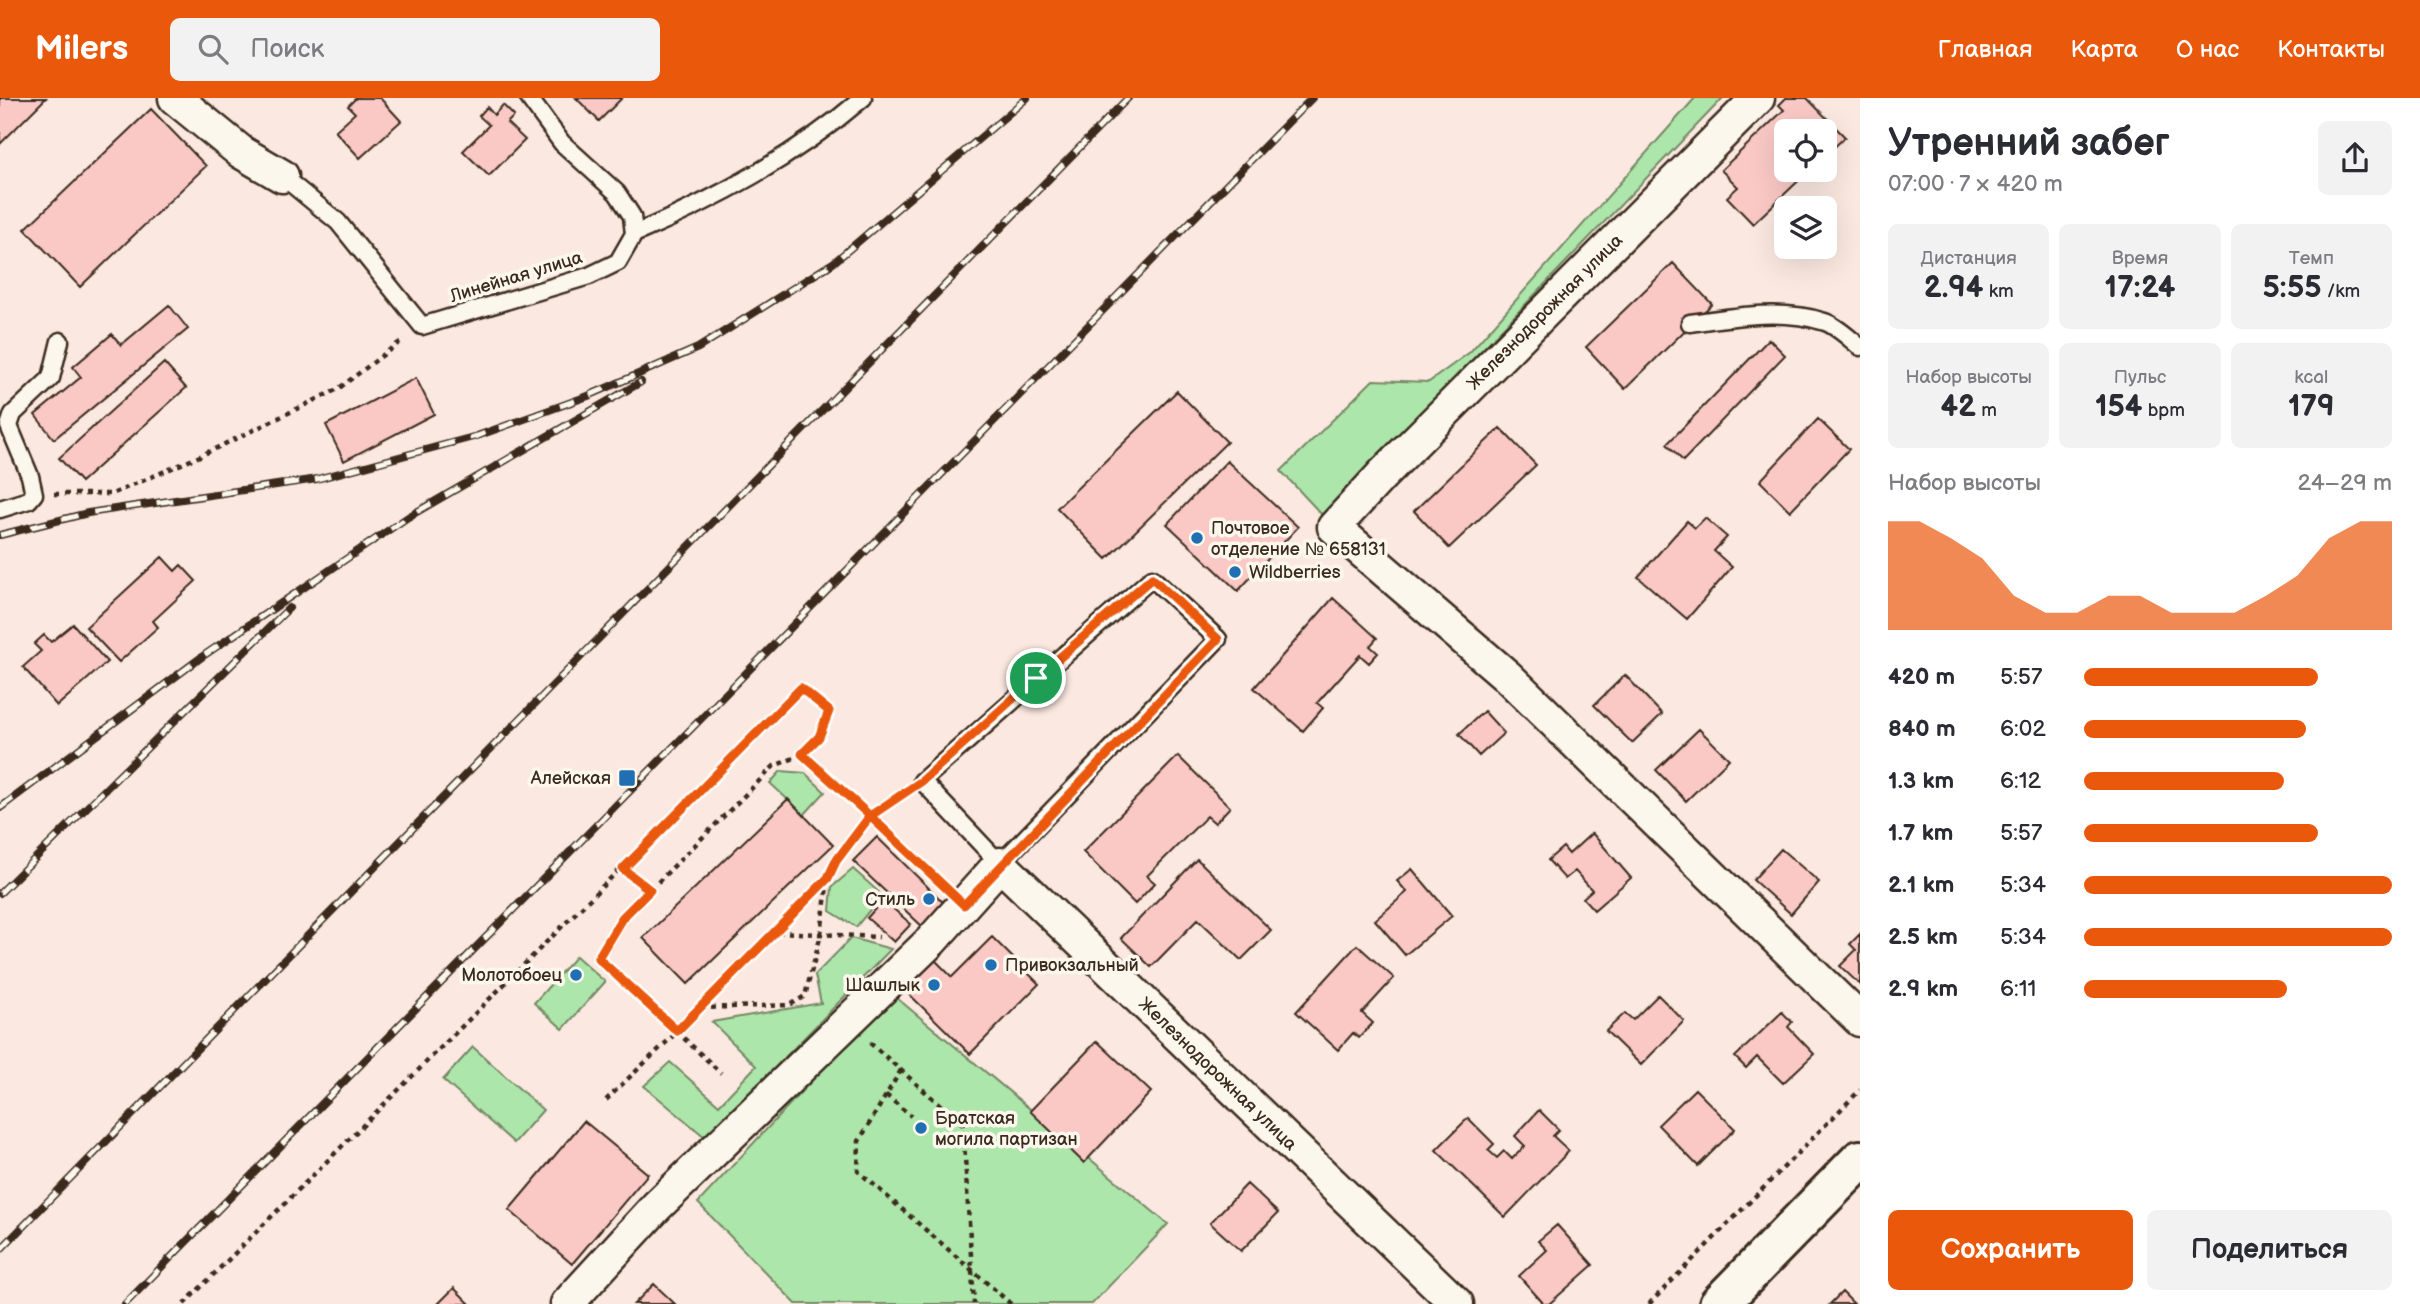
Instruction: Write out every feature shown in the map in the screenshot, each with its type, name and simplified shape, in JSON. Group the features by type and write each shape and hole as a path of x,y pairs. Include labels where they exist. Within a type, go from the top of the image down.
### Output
{"main road":[{"path":"1718,1304 1860,1160"}],"street":[{"path":"176,98 241,152 282,176"},
{"name":"Железнодорожная улица","path":"1758,98 1382,475 1335,527 1507,677 1860,1020"},
{"path":"567,1304 657,1206 931,941 1000,864"},
{"name":"Железнодорожная улица","path":"1000,864 1457,1304"}],"lane":[{"path":"529,98 562,143 617,193 632,216 634,234 687,212 762,173 863,98"},
{"path":"282,176 338,222 422,326"},
{"name":"Линейная улица","path":"422,326 589,276 618,262 634,234"},
{"path":"1690,323 1739,316 1789,317 1826,322 1860,347"},
{"path":"0,509 29,500 34,494 30,476 9,426 13,414 51,379 60,341"},
{"path":"1152,578 1218,639 1000,864 922,781 1152,578"}],"path":[{"path":"34,494 112,494 124,489 338,388 422,326"},
{"path":"184,1304 310,1175 623,869 801,688 829,711 819,737 802,754 774,766 622,918 598,958 721,1073"},
{"path":"802,754 964,905"},
{"path":"606,1100 778,932 828,878 836,861 870,816 922,781"},
{"path":"623,869 650,890"},
{"path":"701,1008 790,1005 805,996 821,934 828,878"},
{"path":"778,932 879,937"},
{"path":"846,1022 963,1125 974,1304"},
{"path":"901,1070 859,1141 858,1171 1011,1304"},
{"path":"1649,1304 1860,1090"},
{"path":"886,1095 911,1116"}],"green space":[{"path":"1695,98 1723,98 1323,516 1281,471 1373,380 1429,382 1470,352"},
{"path":"781,771 805,773 825,792 804,815 770,783"},
{"path":"853,869 882,895 856,927 830,911 832,887"},
{"path":"851,938 891,949 706,1138 644,1086 670,1062 719,1105 756,1066 712,1022 821,1003 815,975"},
{"path":"576,956 605,982 563,1029 534,1003"},
{"path":"892,994 1168,1224 1092,1304 796,1304 698,1203"},
{"path":"473,1047 543,1110 514,1143 443,1080"}],"building":[{"path":"0,98 46,98 0,144"},
{"path":"356,98 380,98 401,121 360,158 335,131 355,113 348,106"},
{"path":"576,98 622,98 599,121"},
{"path":"1786,98 1807,98 1827,119 1775,119 1784,110 1779,105"},
{"path":"503,105 514,116 507,123 525,140 489,176 463,151 489,125 479,116 487,107 494,115"},
{"path":"151,109 206,166 80,287 25,229"},
{"path":"1774,120 1774,182 1797,182 1783,196 1774,196 1774,204 1753,224 1727,197 1738,187 1721,170"},
{"path":"1837,129 1845,137 1837,145"},
{"path":"1673,263 1712,304 1625,389 1586,347"},
{"path":"169,305 188,329 54,439 35,415 81,377 73,367 112,334 121,345"},
{"path":"1769,339 1785,355 1683,461 1667,444"},
{"path":"164,363 186,388 81,482 59,458"},
{"path":"416,378 434,414 344,461 326,425"},
{"path":"1177,391 1227,442 1107,559 1057,508"},
{"path":"1818,419 1849,449 1790,511 1760,481"},
{"path":"1500,428 1536,465 1449,548 1414,511"},
{"path":"1227,461 1298,527 1238,591 1167,524"},
{"path":"1705,518 1727,537 1714,551 1732,567 1687,619 1638,577 1687,521 1695,528"},
{"path":"162,557 175,571 181,565 196,581 153,621 158,627 119,662 86,627"},
{"path":"1333,598 1377,638 1370,646 1378,653 1369,663 1360,655 1317,703 1323,708 1303,731 1254,688"},
{"path":"73,624 107,662 57,706 23,667 41,651 34,644 44,635 51,642"},
{"path":"1625,675 1662,714 1632,743 1594,705"},
{"path":"1484,711 1504,733 1479,756 1459,734"},
{"path":"1699,729 1729,759 1686,801 1656,770"},
{"path":"1178,756 1230,807 1215,823 1207,816 1147,876 1155,883 1135,904 1083,852"},
{"path":"788,799 833,845 688,984 643,938"},
{"path":"1592,833 1631,878 1594,910 1583,898 1592,890 1575,871 1565,879 1548,860 1563,847 1569,854"},
{"path":"877,837 947,906 924,928 853,861"},
{"path":"1781,849 1819,882 1791,914 1753,880"},
{"path":"1197,859 1271,930 1241,960 1198,919 1151,967 1121,938"},
{"path":"1412,869 1452,916 1405,955 1375,920 1407,892 1397,881"},
{"path":"883,900 911,924 894,942 867,918"},
{"path":"1860,934 1860,985 1840,966 1856,950 1850,944"},
{"path":"992,937 1039,984 970,1054 905,990 935,960 952,977"},
{"path":"1357,945 1394,978 1362,1013 1373,1023 1359,1038 1353,1033 1338,1050 1296,1012"},
{"path":"1658,995 1684,1021 1641,1065 1606,1031 1625,1013 1633,1020"},
{"path":"1782,1012 1792,1022 1788,1027 1814,1054 1783,1083 1757,1057 1746,1068 1735,1057"},
{"path":"1097,1041 1151,1092 1084,1163 1030,1111"},
{"path":"1695,1089 1735,1129 1698,1166 1658,1125"},
{"path":"1539,1110 1559,1130 1553,1136 1569,1151 1505,1217 1436,1150 1468,1118 1494,1144 1488,1150 1497,1158 1504,1151 1512,1159 1525,1146 1515,1136"},
{"path":"584,1121 648,1174 572,1264 509,1210"},
{"path":"1247,1184 1278,1213 1241,1251 1210,1223"},
{"path":"1557,1225 1593,1265 1549,1304 1544,1304 1519,1276 1547,1250 1538,1241"},
{"path":"654,1284 675,1304 634,1304"},
{"path":"454,1288 470,1304 438,1304"},
{"path":"1842,1292 1854,1304 1830,1304"}],"railway":[{"path":"0,535 88,513 317,479 477,436 588,396 698,348 833,263 1027,98"},
{"path":"0,1250 1128,98"},
{"path":"125,1304 1312,98"},
{"path":"0,808 203,656 408,517 641,382"},
{"path":"0,893 289,608"}],"place":[{"name":"Почтовое отделение № 658131","path":"1197,538"},
{"name":"Wildberries","path":"1235,572"},
{"name":"Алейская","path":"627,778"},
{"name":"Стиль","path":"929,899"},
{"name":"Привокзальный","path":"991,965"},
{"name":"Молотобоец","path":"576,975"},
{"name":"Шашлык","path":"934,985"},
{"name":"Братская могила партизан","path":"921,1128"}],"route":[{"path":"1036,678 922,781 870,816 802,754 819,737 829,711 801,688 623,869 650,890 622,918 598,958 677,1031 778,932 828,878 836,861 870,816 964,905 1000,864 1218,639 1152,578 1036,678"}]}
